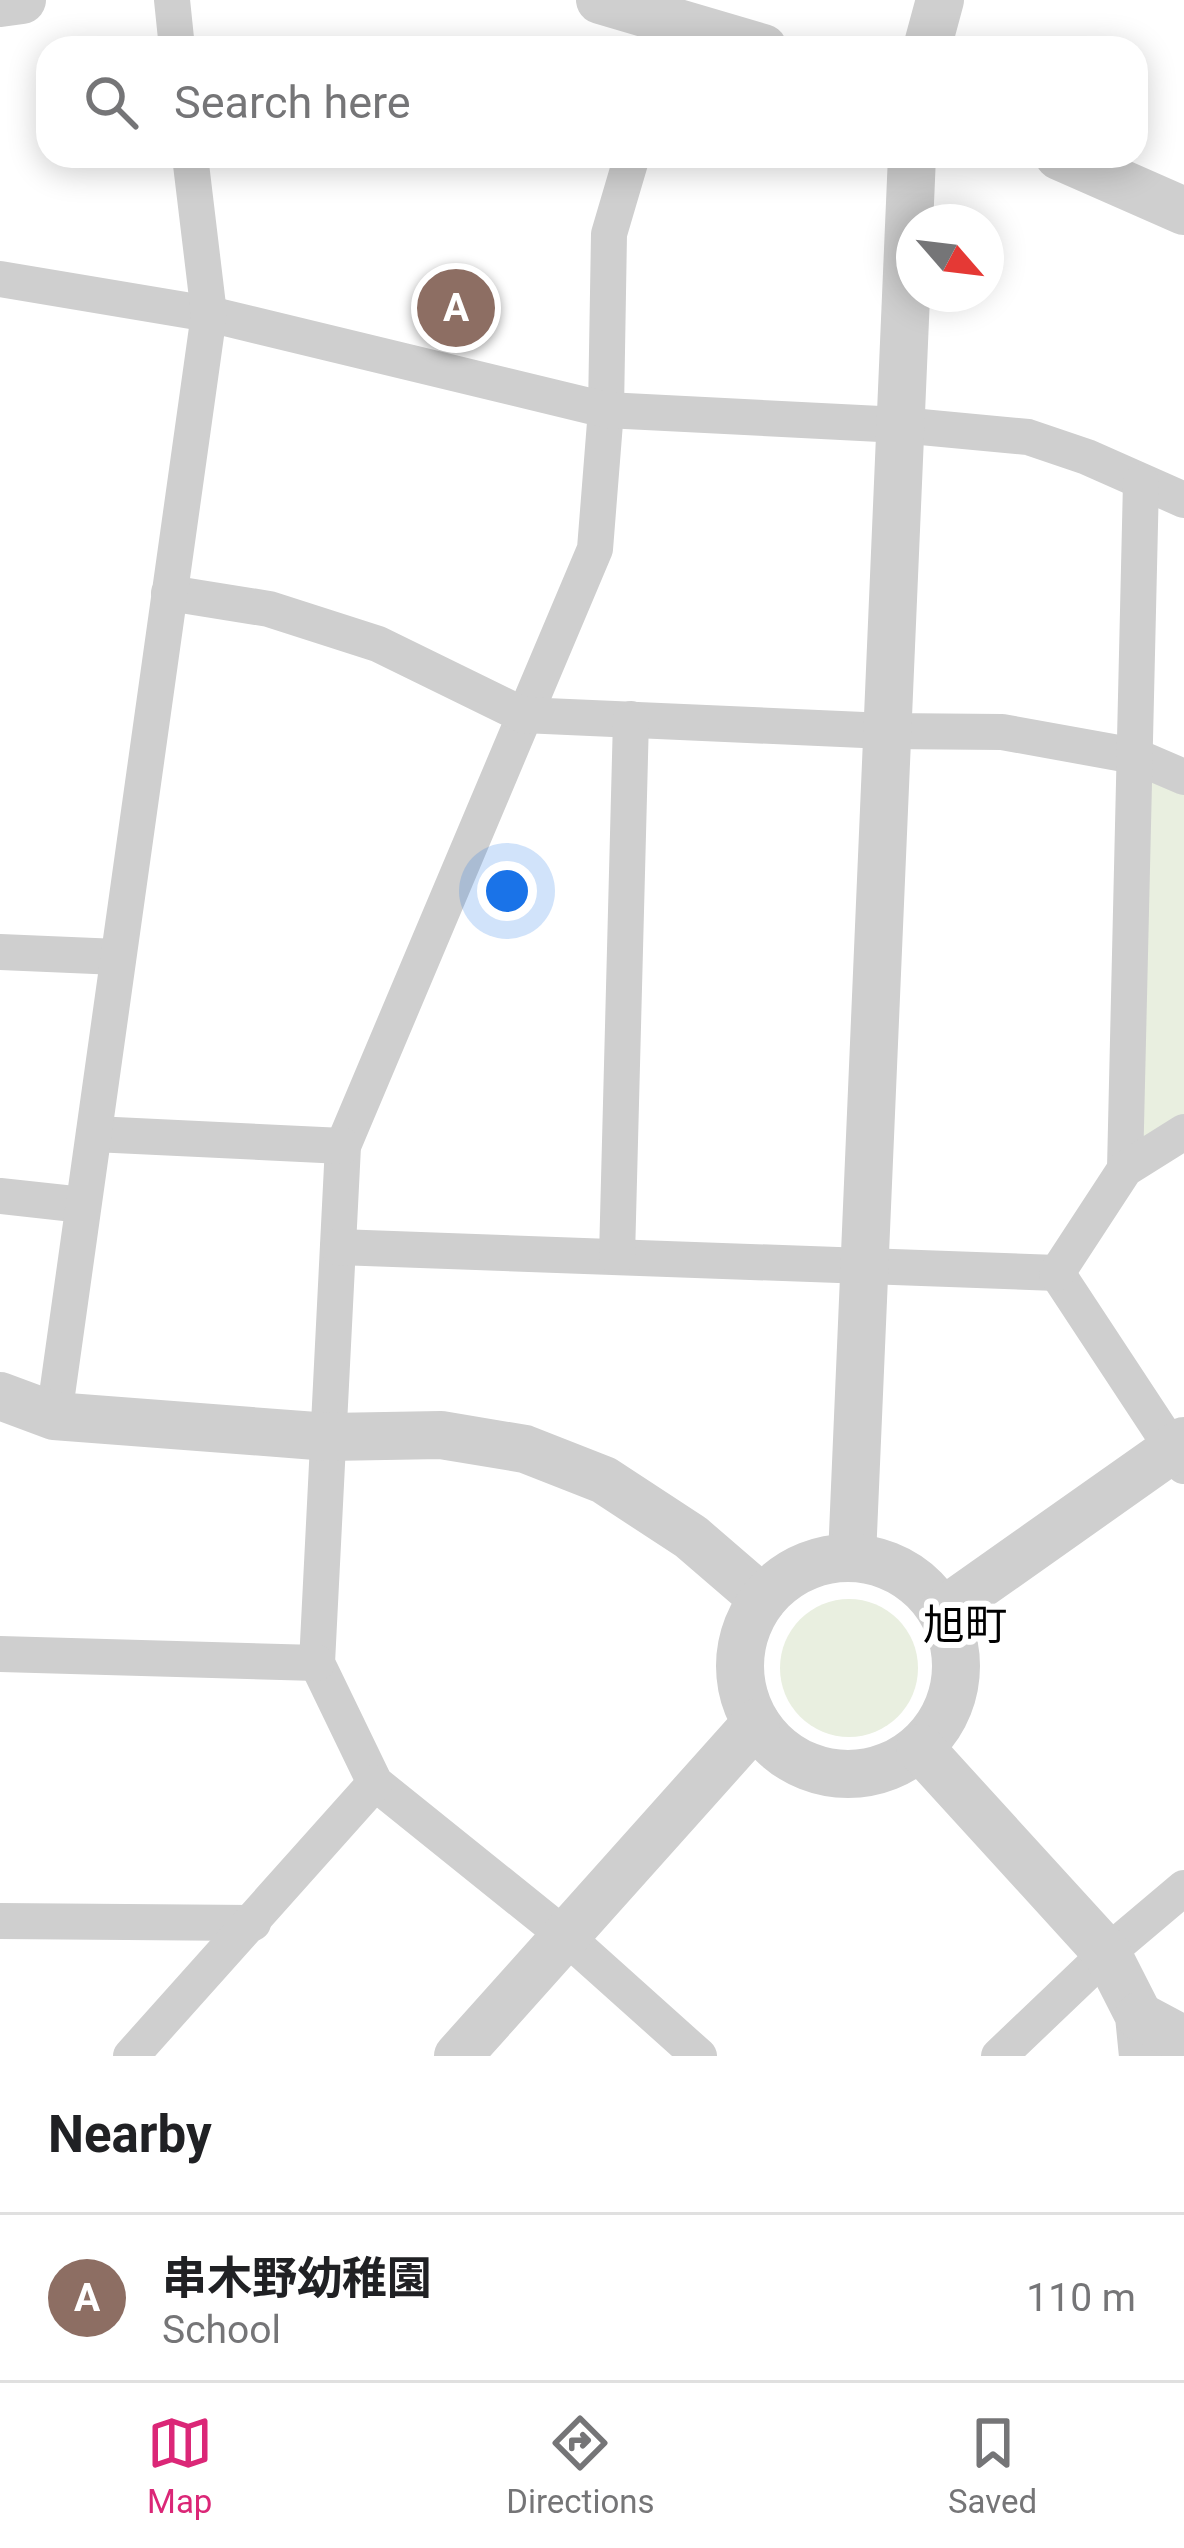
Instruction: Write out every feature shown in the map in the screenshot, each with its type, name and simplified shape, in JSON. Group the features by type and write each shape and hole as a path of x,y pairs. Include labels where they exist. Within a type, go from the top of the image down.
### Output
{"street":[{"path":"0,3 22,0"},
{"path":"172,0 176,36"},
{"path":"600,0 668,35"},
{"path":"930,36 940,0"},
{"path":"54,1416 209,314 191,168"},
{"path":"628,168 609,234 606,410 595,549 343,1146 317,1664 375,1783 564,1936 699,2056"},
{"path":"852,1557 911,168"},
{"path":"1086,168 1184,212"},
{"path":"0,279 209,314 606,410 900,425 1028,437 1184,500"},
{"path":"1125,1169 1141,482"},
{"path":"170,593 268,609 378,644 523,715 1002,732 1135,756 1184,777"},
{"path":"617,1257 631,719"},
{"path":"0,952 118,957"},
{"path":"1057,1273 1125,1169 1184,1132"},
{"path":"94,1133 343,1146"},
{"path":"0,1196 83,1205"},
{"path":"338,1247 1057,1273"},
{"path":"943,1611 1180,1452 1057,1273"},
{"path":"0,1396 54,1416 328,1436 441,1435 525,1449 604,1480 691,1537 763,1599"},
{"path":"0,1435 54,1416"},
{"path":"852,1557 888,1564 920,1583 943,1611 956,1646 955,1684 943,1719 920,1748 887,1767 850,1774 814,1769 781,1751 756,1723 745,1699 741,1660 749,1622 763,1599 803,1568 852,1557"},
{"path":"0,1654 317,1664"},
{"path":"458,2056 756,1723"},
{"path":"920,1748 1107,1954 1141,2036 1184,2040"},
{"path":"130,2056 375,1783"},
{"path":"999,2056 1184,1888"},
{"path":"0,1921 254,1923"}],"green space":[{"path":"1137,772 1184,786 1184,1114 1134,1148"},
{"path":"849,1599 875,1604 898,1619 913,1642 918,1668 913,1694 898,1717 875,1732 849,1737 823,1732 800,1717 785,1694 780,1668 785,1642 800,1619 823,1604"}],"place":[{"name":"串木野幼稚園","path":"456,308"}],"district":[{"name":"旭町","path":"965,1625"}]}
